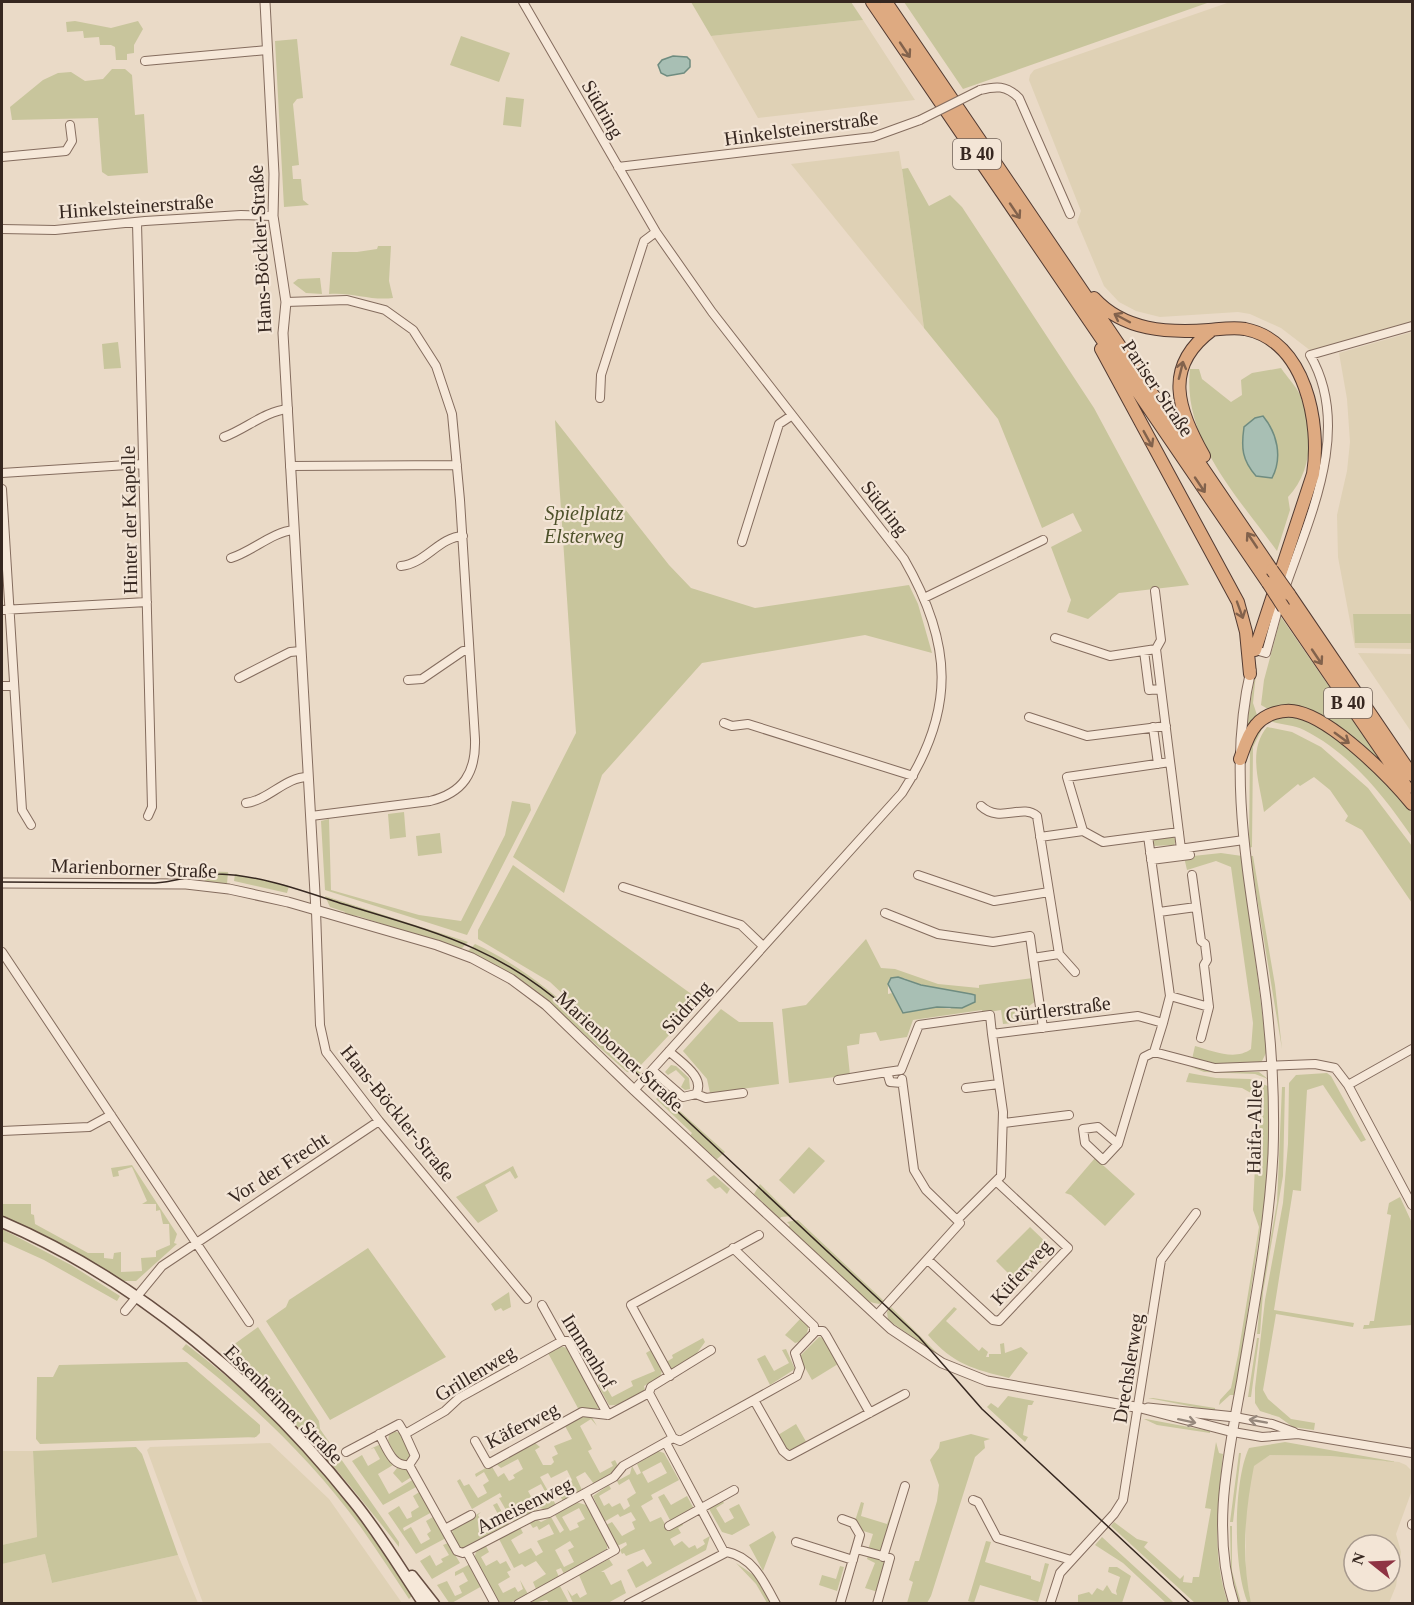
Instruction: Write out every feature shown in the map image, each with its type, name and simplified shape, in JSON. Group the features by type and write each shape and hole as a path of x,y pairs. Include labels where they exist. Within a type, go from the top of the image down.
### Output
{"highway":[{"name":"Pariser Straße","path":"872,2 1413,797"},
{"name":"Pariser Straße","path":"886,2 1413,775"},
{"path":"1064,262 1098,302 1120,318 1162,331 1245,329 1272,342 1296,369 1308,394 1314,419 1316,446 1313,474 1255,650"},
{"path":"1080,308 1120,387 1238,603 1246,632 1250,674"},
{"path":"1212,330 1197,341 1185,357 1179,376 1179,388 1189,426 1232,510"},
{"path":"1240,759 1258,723 1280,712 1298,711 1316,720 1361,753 1413,804"}],"main road":[{"name":"Essenheimer Straße","path":"2,1222 78,1260 135,1296 220,1364 288,1428 355,1503 424,1604"},
{"name":"Essenheimer Straße","path":"391,1554 434,1604"}],"street":[{"name":"Hans-Böckler-Straße","path":"265,2 274,174 273,216 286,303 284,333 290,466 311,816 320,1024 326,1052 379,1121 527,1299"},
{"name":"Südring","path":"523,2 656,232 712,312 904,559 924,598 939,646 941,693 934,733 902,793 634,1090"},
{"path":"145,61 267,50"},
{"name":"Hinkelsteinerstraße","path":"618,167 873,137 920,120 980,90 1000,86 1007,88 1019,98 1070,214"},
{"path":"2,157 66,151 72,141 70,125"},
{"name":"Hinkelsteinerstraße","path":"2,229 55,230 241,215 273,216"},
{"name":"Hinter der Kapelle","path":"136,223 152,807 148,816"},
{"path":"600,398 601,375 644,241 656,232"},
{"path":"286,303 360,301 385,310 406,323 432,357 446,391 452,414 463,536 475,754 470,771 459,789 450,796 430,801 311,816"},
{"path":"1255,650 1266,653 1324,468 1328,429 1327,403 1321,378 1310,356 1413,326"},
{"path":"224,437 243,430 274,411 288,409"},
{"path":"742,542 779,424 791,416"},
{"path":"2,472 144,464"},
{"path":"290,466 457,465"},
{"path":"2,489 5,610 14,686 22,810 31,825"},
{"path":"231,558 249,552 284,531 294,530"},
{"path":"401,566 412,565 454,536 463,536"},
{"path":"924,598 1043,540"},
{"path":"1155,591 1161,640 1156,649 1179,832 1186,852"},
{"path":"5,610 147,602"},
{"path":"1055,638 1110,656 1156,649"},
{"name":"Haifa-Allee","path":"1234,1604 1224,1559 1222,1516 1235,1417 1268,1211 1274,1123 1273,1068 1244,840 1240,759 1255,650"},
{"path":"239,678 290,652 301,651"},
{"path":"408,680 422,679 463,651 469,651"},
{"path":"1144,651 1149,690 1161,688"},
{"path":"2,686 14,686"},
{"path":"1029,717 1087,736 1166,726"},
{"path":"724,723 732,726 748,724 913,776"},
{"path":"1153,727 1158,764"},
{"path":"1083,831 1067,777 1170,762"},
{"path":"246,803 267,796 297,778 308,777"},
{"path":"981,806 1001,816 1032,812 1037,816 1059,954 1076,972"},
{"path":"1040,837 1083,831 1103,842 1179,832"},
{"path":"1148,836 1170,996 1154,1052"},
{"path":"1151,856 1186,852 1244,840"},
{"path":"1192,875 1201,941 1205,944 1207,960 1204,965 1209,1007 1201,1038"},
{"path":"918,876 994,901 1049,892"},
{"name":"Marienborner Straße","path":"2,883 186,884 246,892 437,945 503,975 546,1005 634,1090 877,1315 920,1350 971,1376 1040,1393 1140,1408 1233,1432"},
{"path":"623,887 741,925 764,946"},
{"path":"1159,912 1196,907"},
{"path":"885,913 938,934 993,942 1030,936 1043,1028"},
{"name":"Essenheimer Straße","path":"2,952 249,1322"},
{"path":"1033,958 1059,954"},
{"path":"1170,996 1209,1007"},
{"name":"Gürtlerstraße","path":"958,1219 919,1180 914,1170 901,1070 919,1025 990,1015 992,1034 1138,1016 1163,1023"},
{"path":"877,1315 959,1225 958,1219 1001,1176 1004,1124 992,1034"},
{"path":"1348,1085 1413,1049"},
{"path":"669,1051 697,1078 699,1086 696,1094"},
{"path":"1117,1145 1098,1128 1083,1129 1085,1143 1103,1160 1117,1145 1144,1057 1154,1052 1215,1068 1327,1065 1339,1071 1348,1085 1413,1205"},
{"path":"652,1070 683,1097 696,1094 706,1098 743,1093"},
{"path":"838,1080 901,1070"},
{"path":"887,1072 890,1082 902,1083"},
{"path":"966,1088 999,1084"},
{"path":"2,1131 89,1127 111,1115"},
{"path":"1004,1124 1069,1115"},
{"name":"Vor der Frecht","path":"196,1242 379,1121"},
{"name":"Küferweg","path":"928,1260 993,1320 999,1321 1068,1248 996,1180"},
{"name":"Drechslerweg","path":"1050,1604 1060,1573 1099,1531 1123,1500 1140,1408 1162,1257 1196,1213"},
{"path":"670,1376 632,1305 759,1235"},
{"path":"125,1311 135,1296 162,1266 196,1242"},
{"path":"733,1248 814,1326 815,1330"},
{"name":"Immenhof","path":"542,1305 562,1341 568,1341 608,1415"},
{"path":"670,1441 680,1442 797,1376 801,1368 795,1353 815,1330"},
{"path":"815,1330 823,1331 826,1335 870,1413"},
{"name":"Grillenweg","path":"405,1434 445,1411 459,1398 562,1341"},
{"name":"Immenhof","path":"595,1413 608,1415 649,1393 651,1387 711,1350"},
{"path":"649,1393 701,1508 726,1552 754,1567 776,1604"},
{"path":"754,1400 783,1451 789,1456 905,1394"},
{"name":"Marienborner Straße","path":"1140,1408 1174,1409 1235,1417"},
{"name":"Käferweg","path":"475,1441 488,1464 582,1412 595,1413"},
{"path":"1235,1417 1272,1424 1298,1434 1413,1453"},
{"path":"346,1452 379,1434 399,1424 415,1456 409,1465 396,1463 379,1434"},
{"path":"1233,1432 1262,1437 1298,1434"},
{"name":"Ameisenweg","path":"409,1465 457,1551 466,1552 534,1516 549,1513 620,1473 623,1466 670,1441"},
{"path":"883,1557 905,1486"},
{"path":"669,1526 734,1490"},
{"path":"518,1604 615,1550 585,1493"},
{"path":"972,1500 978,1502 997,1538 1071,1560"},
{"name":"Ameisenweg","path":"445,1528 471,1515"},
{"path":"840,1604 860,1535 853,1523 842,1520"},
{"path":"796,1542 853,1560"},
{"path":"856,1549 890,1558 877,1604"},
{"path":"466,1552 495,1604"},
{"path":"628,1604 726,1552"}],"shaded area":[{"path":"1230,2 1412,2 1412,322 1311,351 1281,328 1250,314 1238,312 1160,317 1136,311 1119,302 1104,286 1077,222 1081,211 1029,80 1030,75 1034,70"},
{"path":"863,20 915,100 758,118 711,36"},
{"path":"673,56 687,57 690,60 690,67 684,73 667,76 661,73 658,65 662,60"},
{"path":"899,151 902,169 924,328 791,164"},
{"path":"1412,332 1412,649 1355,648 1338,557 1337,515 1347,471 1350,442 1347,399 1339,353"},
{"path":"1263,416 1272,430 1277,445 1277,462 1272,478 1256,476 1248,465 1244,453 1244,427 1255,418"},
{"path":"1358,653 1412,654 1412,733"},
{"path":"898,977 921,985 975,995 975,1002 962,1008 937,1007 903,1013 888,984 891,978"},
{"path":"270,1443 329,1499 402,1603 203,1603 147,1450 150,1447"},
{"path":"2,1451 33,1451 37,1537 2,1545"},
{"path":"1270,1455 1330,1456 1399,1462 1406,1465 1412,1471 1411,1493 1396,1533 1342,1533 1342,1593 1393,1593 1389,1603 1251,1604 1246,1578 1246,1508 1253,1466"},
{"path":"45,1554 52,1583 178,1555 198,1603 2,1603 2,1564"}],"green space":[{"path":"691,2 851,2 863,20 711,36"},
{"path":"904,2 1210,2 963,89"},
{"path":"75,21 111,28 138,21 143,29 134,45 134,53 127,54 127,60 116,60 115,47 100,45 99,37 84,38 83,31 67,32 66,22"},
{"path":"461,36 510,53 499,82 450,65"},
{"path":"297,39 303,98 297,99 293,104 299,165 292,166 293,179 301,179 303,200 309,205 284,207 275,41"},
{"path":"112,69 125,69 132,75 135,115 144,114 148,173 108,176 102,172 98,118 12,120 10,107 43,80 58,73 71,72 85,81 103,79"},
{"path":"506,97 524,99 521,127 503,125"},
{"path":"908,168 929,206 950,195 962,207 1094,408 1189,585 1119,593 1088,619 1067,612 1071,600 1051,547 1082,531 1073,513 1042,528 998,419 924,328 902,169"},
{"path":"378,246 391,246 389,281 393,298 329,294 332,252 357,252 377,249"},
{"path":"320,278 322,294 306,293 293,283 298,279"},
{"path":"118,342 121,368 104,369 102,344"},
{"path":"1281,368 1300,395 1307,421 1309,449 1303,474 1288,497 1290,510 1277,551 1231,489 1204,444 1195,420 1190,395 1190,369 1199,369 1202,379 1231,402 1242,395 1241,380 1252,373"},
{"name":"Spielplatz Elsterweg","path":"555,420 669,565 691,588 755,608 909,585 918,604 932,653 865,635 702,663 602,775 564,893 513,857 576,733"},
{"path":"1353,614 1412,614 1412,643 1355,643"},
{"path":"1281,617 1382,765 1325,721 1268,709 1261,705 1264,680"},
{"path":"1257,664 1253,703 1258,718 1249,729 1246,728"},
{"path":"1273,716 1302,716 1343,742 1402,798 1412,814 1412,837 1378,791 1351,763 1304,730 1273,722 1270,720"},
{"path":"1260,725 1263,727 1253,747 1252,847 1249,848 1250,747"},
{"path":"1267,727 1292,732 1321,747 1368,788 1412,846 1412,903 1362,830 1345,821 1348,816 1330,790 1314,777 1300,786 1298,784 1264,812 1256,757 1261,736"},
{"path":"512,801 530,804 531,810 467,935 325,890 321,821 329,819 331,890 419,915 461,921 505,835"},
{"path":"404,812 406,837 390,839 388,814"},
{"path":"440,833 442,853 418,856 416,836"},
{"path":"1173,836 1176,841 1174,845 1152,846 1153,839"},
{"path":"1221,853 1242,856 1267,1051 1261,1063 1216,1064 1192,1059 1195,1046 1231,1055 1245,1053 1251,1049 1253,1023 1231,867 1216,861 1187,870 1184,857"},
{"path":"1250,856 1253,856 1275,985 1282,1049"},
{"path":"513,865 701,1001 640,1066 550,982 478,939 478,930"},
{"path":"202,871 228,872 227,884 204,881 209,878 202,877"},
{"path":"235,874 289,886 287,893 234,881"},
{"path":"325,896 468,942 459,951 456,948 358,916 344,915 345,912 330,907"},
{"path":"866,939 881,968 895,969 938,984 979,988 979,985 1033,978 1036,1001 1029,1006 1031,1021 1003,1024 1001,1010 983,1013 982,1010 913,1020 907,1037 880,1041 876,1032 860,1034 859,1044 847,1046 850,1075 789,1083 782,1009 806,1005","holes":["904,978 921,985 971,994 950,1009 937,1007 903,1013 892,993 888,994 888,984"]},
{"path":"475,944 499,956 542,985 641,1073 627,1072 532,988 468,951"},
{"path":"721,1009 739,1022 773,1022 779,1084 710,1093 707,1079 683,1051"},
{"path":"671,1065 676,1066 689,1078 690,1089 685,1090 681,1087 685,1079 676,1070 668,1075 665,1072"},
{"path":"1191,1067 1219,1072 1259,1072 1268,1079 1255,1074 1204,1072"},
{"path":"1189,1073 1216,1078 1250,1079 1270,1087 1267,1185 1235,1395 1230,1395 1219,1405 1220,1400 1231,1388 1259,1227 1253,1210 1258,1097 1242,1088 1186,1082"},
{"path":"1327,1073 1331,1076 1366,1140 1361,1142 1323,1085 1307,1090 1301,1191 1293,1190 1274,1310 1354,1323 1353,1327 1276,1314 1263,1390 1268,1399 1291,1419 1315,1423 1314,1430 1293,1427 1279,1417 1260,1411 1255,1403 1255,1388 1265,1300 1283,1203 1288,1144 1289,1083 1296,1075"},
{"path":"1282,1087 1285,1087 1283,1176 1263,1292 1260,1334 1257,1334 1261,1292 1277,1203"},
{"path":"661,1094 725,1152 717,1159 745,1185 712,1155 707,1155 690,1136 692,1133 656,1099"},
{"path":"809,1147 825,1161 794,1194 779,1180"},
{"path":"1095,1158 1135,1194 1105,1226 1071,1195 1065,1193"},
{"path":"132,1165 177,1234 174,1243 177,1244 136,1281 123,1281 69,1249 2,1218 2,1204 31,1204 31,1214 34,1215 35,1224 88,1253 104,1253 104,1258 113,1259 114,1253 121,1252 121,1272 142,1271 141,1258 156,1257 156,1251 170,1245 169,1224 163,1224 160,1210 156,1211 156,1204 142,1204 147,1201 132,1167 118,1171 119,1176 113,1177 111,1168"},
{"path":"513,1166 518,1177 515,1179 510,1171 485,1185 498,1211 478,1223 456,1197"},
{"path":"714,1175 730,1189 727,1194 720,1187 715,1189 706,1180"},
{"path":"760,1184 792,1216 781,1217 778,1221 774,1213 754,1194"},
{"path":"1400,1197 1412,1223 1412,1325 1363,1329 1364,1325 1369,1325 1370,1321 1374,1321 1391,1215 1387,1214 1389,1203"},
{"path":"798,1220 885,1302 875,1303 857,1293 795,1233 786,1229 790,1225 787,1222"},
{"path":"1030,1227 1053,1249 1020,1285 996,1261"},
{"path":"2,1229 71,1265 120,1296 117,1301 44,1260 2,1241"},
{"path":"368,1248 446,1357 330,1420 266,1321 286,1307 289,1300"},
{"path":"509,1292 511,1307 503,1311 501,1308 495,1311 491,1304"},
{"path":"891,1307 941,1357 888,1320 887,1312"},
{"path":"954,1307 957,1309 946,1321 979,1351 982,1347 988,1352 986,1357 989,1357 989,1354 1001,1354 1000,1344 1004,1343 1005,1353 1021,1347 1028,1353 1009,1378 964,1364 946,1353 928,1335"},
{"path":"801,1318 808,1325 808,1331 803,1339 795,1343 785,1335"},
{"path":"258,1327 319,1421 320,1429 399,1542 399,1547 315,1446 270,1398 222,1353"},
{"path":"819,1337 824,1338 838,1364 812,1380 799,1357"},
{"path":"703,1338 705,1342 692,1360 672,1372 666,1362 673,1358 672,1355"},
{"path":"1257,1338 1259,1338 1251,1397 1248,1397"},
{"path":"186,1344 270,1415 328,1475 413,1595 409,1599 360,1526 321,1477 255,1409 182,1349"},
{"path":"561,1346 569,1349 599,1406 597,1409 579,1410 548,1353"},
{"path":"786,1349 795,1369 770,1385 757,1359 765,1355 774,1371 789,1363 782,1350"},
{"path":"651,1350 662,1371 660,1377 644,1386 645,1390 627,1400 609,1405 598,1385 603,1382 612,1397 633,1386 631,1381 655,1371 646,1353"},
{"path":"187,1362 260,1425 260,1433 256,1437 40,1444 36,1439 37,1377 53,1377 59,1365"},
{"path":"1008,1396 1034,1401 1032,1405 1028,1405 1023,1435 1028,1437 1025,1442 987,1407 991,1403 998,1408"},
{"path":"1148,1398 1215,1408 1215,1411"},
{"path":"586,1415 591,1416 597,1426 591,1419 580,1426 592,1449 588,1451 600,1473 613,1466 611,1462 615,1460 619,1468 617,1471 594,1484 585,1472 576,1477 582,1490 563,1501 556,1489 570,1484 572,1480 567,1470 551,1478 548,1473 540,1477 556,1505 547,1510 540,1508 513,1522 499,1498 502,1497 500,1493 472,1509 457,1481 460,1479 464,1486 469,1484 478,1498 487,1493 483,1485 489,1481 484,1472 476,1477 475,1474 491,1465 498,1477 504,1473 509,1481 515,1478 513,1475 523,1469 518,1459 501,1468 495,1463 534,1442 540,1447 535,1450 543,1465 551,1465 554,1462 552,1457 558,1454 554,1446 572,1439 565,1426","holes":["541,1484 547,1495 534,1502 528,1491"]},
{"path":"1144,1419 1210,1431 1210,1433 1157,1425"},
{"path":"796,1424 808,1445 794,1453 787,1451 778,1435"},
{"path":"395,1431 401,1434 412,1455 406,1462 397,1459 388,1441 389,1435"},
{"path":"971,1434 990,1439 984,1441 985,1448 975,1457 931,1596 927,1603 907,1603 913,1582 909,1580 915,1561 919,1561 937,1501 939,1485 930,1460 939,1448 940,1442"},
{"path":"1216,1442 1219,1453 1223,1454 1217,1529 1219,1567 1228,1603 1195,1603 1111,1526 1114,1522 1137,1539 1148,1542 1144,1547 1180,1579 1184,1575 1183,1582 1192,1583 1193,1577 1199,1577 1211,1509 1205,1508"},
{"path":"1285,1442 1397,1462 1330,1456 1270,1455 1254,1466 1245,1535 1246,1569 1251,1603 1248,1603 1240,1569 1237,1526 1240,1482 1244,1463 1249,1448"},
{"path":"381,1444 393,1465 378,1474 389,1494 414,1479 418,1486 383,1505 352,1461 362,1455 368,1466 380,1459 374,1448 370,1449"},
{"path":"136,1447 142,1454 178,1555 52,1583 45,1554 2,1564 2,1545 37,1537 33,1451"},
{"path":"658,1451 664,1453 679,1480 651,1495 653,1499 641,1506 650,1522 661,1517 668,1529 682,1522 683,1525 678,1528 681,1533 670,1539 674,1546 682,1541 689,1548 695,1545 697,1549 705,1544 703,1540 710,1536 706,1550 636,1588 627,1570 643,1561 647,1567 652,1563 644,1549 626,1556 622,1554 620,1550 627,1545 626,1542 617,1546 606,1525 612,1522 622,1536 635,1529 632,1522 636,1520 631,1512 620,1517 618,1514 604,1522 593,1496 609,1485 611,1489 599,1496 604,1506 609,1503 612,1507 620,1503 624,1510 630,1506 627,1499 636,1493 629,1479 619,1485 617,1481 630,1474 632,1466 637,1475 641,1473 637,1464","holes":["661,1462 667,1473 648,1483 642,1472"]},
{"path":"1239,1453 1241,1453 1233,1522 1230,1522"},
{"path":"397,1468 408,1469 413,1476 402,1483 393,1473"},
{"path":"421,1491 432,1512 403,1528 404,1531 411,1527 421,1544 430,1539 427,1534 431,1531 426,1521 433,1517 446,1538 416,1554 388,1513 399,1506 407,1519 412,1517 411,1512 419,1507 413,1496"},
{"path":"664,1494 671,1505 687,1496 694,1509 671,1522 658,1497"},
{"path":"722,1500 724,1503 716,1508 725,1523 734,1518 729,1509 739,1504 750,1525 732,1535 722,1532 708,1507"},
{"path":"576,1502 586,1505 607,1544 607,1549 564,1574 561,1568 556,1570 559,1577 536,1589 533,1582 546,1574 536,1561 525,1567 522,1564 514,1568 499,1539 520,1527 523,1533 511,1540 519,1554 531,1548 536,1556 543,1552 537,1541 554,1534 549,1524 539,1530 537,1526 533,1528 529,1522 536,1519 541,1522 551,1517 560,1533 564,1530 555,1515","holes":["579,1508 585,1519 577,1523 579,1527 570,1531 562,1517","570,1541 574,1547 568,1550 574,1562 564,1567 555,1550"]},
{"path":"861,1502 864,1503 861,1516 887,1524 892,1511 895,1512 882,1551 868,1550 873,1534 860,1530 855,1521"},
{"path":"497,1503 509,1525 465,1549 458,1546 452,1534 453,1528 481,1512 478,1515 485,1527 497,1520 499,1516 493,1505"},
{"path":"1230,1526 1232,1526 1232,1571 1241,1603 1239,1603 1231,1571"},
{"path":"773,1531 776,1537 763,1571 749,1545"},
{"path":"1102,1537 1174,1603 1166,1603 1123,1563 1095,1545"},
{"path":"986,1541 991,1542 985,1562 1031,1576 1031,1579 1040,1582 1045,1563 1049,1564 1038,1602 980,1585 974,1603 968,1601"},
{"path":"448,1543 460,1563 432,1579 420,1561 430,1555 436,1566 443,1562 441,1559 449,1555 443,1545"},
{"path":"486,1546 489,1552 481,1557 486,1566 497,1560 500,1564 506,1561 511,1570 507,1572 510,1577 498,1584 503,1593 515,1587 518,1592 523,1589 520,1580 528,1594 510,1603 498,1602 474,1559 476,1552"},
{"path":"868,1556 884,1561 886,1564 878,1592 865,1588 875,1563 867,1559"},
{"path":"609,1559 613,1565 601,1572 604,1572 611,1585 621,1580 626,1593 608,1603 573,1603 567,1589 572,1596 577,1593 580,1598 587,1594 579,1575"},
{"path":"736,1563 755,1576 771,1603 767,1603 756,1584"},
{"path":"470,1564 482,1586 450,1604 437,1585 447,1581 455,1596 462,1593 459,1586 468,1581 463,1572 455,1576 455,1572"},
{"path":"840,1566 844,1567 837,1591 819,1585 822,1575 836,1579"},
{"path":"1109,1567 1117,1567 1131,1576 1122,1603 1078,1603 1078,1595 1089,1592 1092,1595 1097,1588 1103,1591 1107,1585 1112,1593 1117,1595 1120,1577 1108,1572"},
{"path":"560,1586 569,1603 549,1603 547,1600 533,1603 533,1598"}],"tram line":[{"path":"2,882 155,883 210,874 250,877 297,889 436,933 490,956 517,971 571,1012 919,1337 982,1409 1191,1604"}]}
